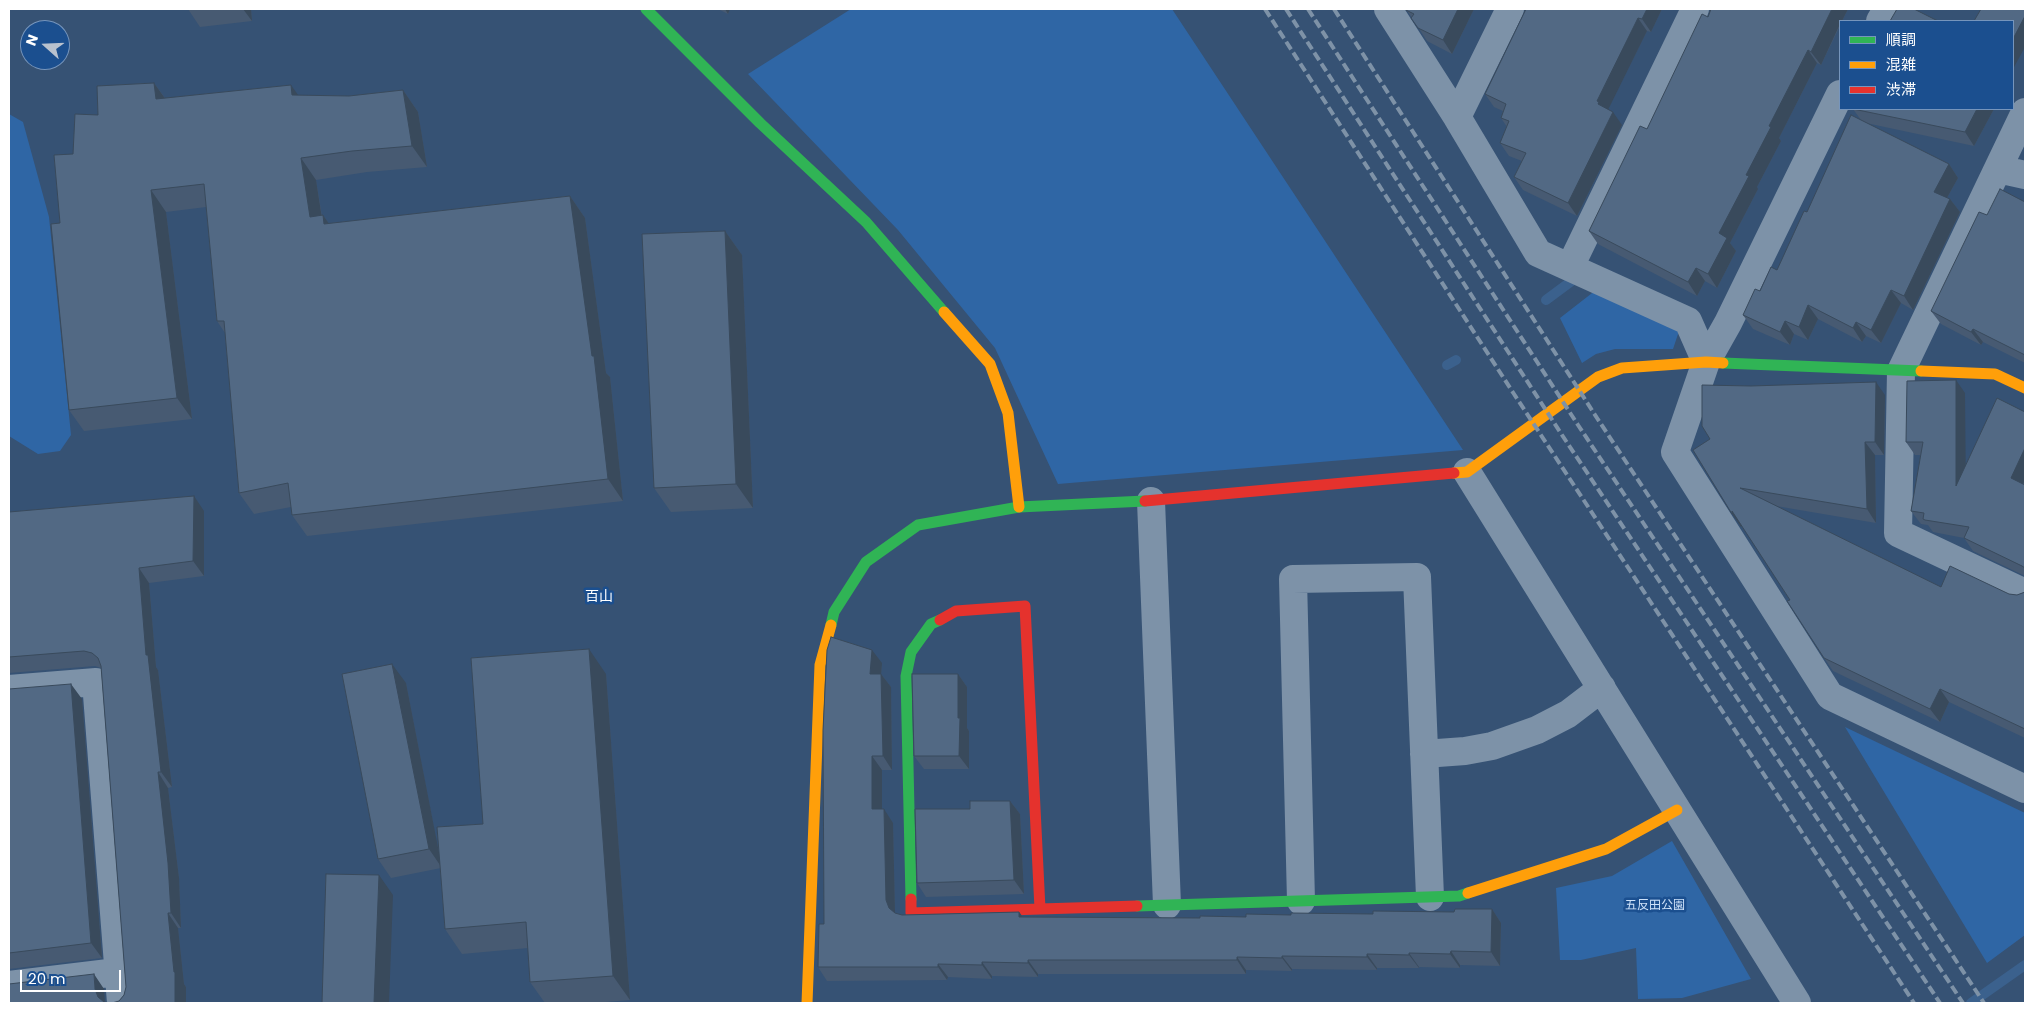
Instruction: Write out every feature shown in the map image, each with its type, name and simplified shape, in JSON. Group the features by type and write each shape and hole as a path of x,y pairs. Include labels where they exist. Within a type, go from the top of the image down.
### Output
{"street":[{"path":"646,9 760,123 866,222 990,364 1008,413 1019,507"},
{"path":"1388,9 1457,117 1538,253 1688,320 1706,362"},
{"path":"1457,117 1510,9"},
{"path":"1570,267 1695,9"},
{"path":"1881,20 1887,9"},
{"path":"1839,96 1728,323 1706,362 1675,452 1830,696 2025,789"},
{"path":"2025,112 1901,370 1898,533 2025,593"},
{"path":"1998,169 2025,175"},
{"path":"808,1003 820,665 834,612 866,562 918,525 1019,507 1151,501 1467,472 1598,377 1622,368 1706,362 1995,374 2025,388"},
{"path":"1467,472 1797,1003"},
{"path":"1151,501 1167,905"},
{"path":"1301,901 1293,579 1418,577 1430,897"},
{"path":"1040,909 1025,606 956,611 931,624 911,652 906,676 911,913 1430,897 1459,896 1606,849 1677,810"},
{"path":"9,689 96,682 121,1003"},
{"path":"1424,754 1465,751 1492,746 1537,730 1568,714 1602,688"},
{"path":"9,985 118,972"}],"green space":[{"path":"851,9 1172,9 1463,450 1058,484 995,348 898,230 748,74"},
{"path":"9,114 23,122 49,217 71,435 60,451 38,454 9,436"},
{"path":"1596,290 1679,331 1673,349 1615,349 1596,354 1582,363 1560,318"},
{"path":"1845,727 2025,813 2025,935 1987,963"},
{"name":"五反田公園","path":"1672,841 1751,979 1682,998 1638,999 1636,948 1581,960 1560,960 1556,888 1612,876"}],"building":[{"path":"1406,9 1458,9 1443,40 1418,28 1411,18 1414,14"},
{"path":"1526,9 1647,9 1642,19 1638,18 1597,101 1599,102 1598,104 1613,112 1568,203 1514,177 1526,153 1500,143 1509,121 1501,118 1506,104 1485,94"},
{"path":"1711,9 1832,9 1811,52 1808,50 1769,126 1771,127 1746,175 1749,176 1719,233 1727,238 1708,274 1696,268 1688,282 1589,231 1640,126 1647,129 1702,14 1708,17"},
{"path":"1897,9 1914,9 1936,20 1891,20"},
{"path":"1981,9 2025,9 2025,16 2014,37 2014,20 1975,20"},
{"path":"154,83 156,99 291,85 292,95 349,96 403,90 412,146 301,158 310,217 323,215 324,224 570,196 592,356 594,356 608,479 292,515 288,483 239,493 224,321 217,321 204,184 151,190 177,398 69,410 51,224 60,223 54,155 73,154 75,114 98,115 97,86"},
{"path":"1858,110 1976,110 1965,132"},
{"path":"1851,115 1949,164 1934,192 1950,199 1904,296 1891,290 1871,330 1856,322 1853,328 1808,305 1799,327 1785,321 1780,332 1743,315 1755,289 1760,291 1771,267 1777,270 1804,211 1807,212"},
{"path":"2000,189 2025,202 2025,355 1973,329 1971,332 1931,311 1979,212 1987,215"},
{"path":"725,231 736,484 654,488 642,234"},
{"path":"1956,380 1956,486 1997,398 2025,412 2025,448 2011,478 2025,485 2025,568 1964,538 1969,527 1925,520 1923,519 1924,513 1911,511 1923,442 1906,442 1907,381"},
{"path":"1876,382 1875,442 1865,442 1867,509 1740,488 1941,587 1950,566 2009,594 2017,595 2025,592 2025,729 1940,689 1930,709 1824,658 1787,601 1790,600 1732,511 1732,514 1693,450 1710,439 1702,426 1702,385 1751,386"},
{"path":"194,496 193,561 139,568 146,655 148,655 161,772 158,772 168,863 171,913 168,913 175,972 175,1003 112,1003 119,1001 124,995 126,987 101,666 98,658 92,653 84,651 9,657 9,512"},
{"path":"831,637 872,650 870,674 881,674 883,756 872,756 872,809 884,809 886,900 889,908 895,913 902,915 1019,912 1019,917 1200,918 1200,916 1246,917 1246,914 1373,914 1373,911 1454,912 1455,909 1492,909 1491,952 1451,951 1450,954 1409,953 1409,955 1367,954 1367,957 1237,957 1237,960 1028,960 1028,963 982,962 982,965 938,964 938,967 818,967 819,924 824,924 823,730 827,650"},
{"path":"589,649 613,976 530,982 526,922 445,929 437,827 483,824 471,658"},
{"path":"392,664 429,849 378,859 342,674"},
{"path":"912,674 958,674 959,756 914,756"},
{"path":"71,684 91,943 9,953 9,689"},
{"path":"970,801 1010,801 1014,880 917,883 915,809 970,809"},
{"path":"326,874 379,875 374,1003 322,1003"},
{"path":"94,974 95,989 98,997 104,1002 112,1003 9,1003 9,984"}],"waterway":[{"path":"1546,300 1573,280"},
{"path":"1447,365 1456,360"},
{"path":"1971,1003 2025,965"}],"railway":[{"path":"1265,9 1514,394 1914,1003"},
{"path":"1286,9 1562,435 1940,1003"},
{"path":"1308,9 1578,425 1963,1003"},
{"path":"1334,9 1597,418 1984,1003"}],"traffic: fast":[{"path":"646,9 760,123 866,222 944,312"},
{"path":"1723,363 1921,371"},
{"path":"831,625 834,612 866,562 918,525 1019,507 1145,501"},
{"path":"911,899 906,676 911,652 931,624 940,620"},
{"path":"1137,906 1459,896 1468,893"}],"traffic: slow":[{"path":"944,312 990,364 1008,413 1019,507"},
{"path":"1454,473 1467,472 1598,377 1622,368 1706,362 1723,363"},
{"path":"1921,371 1995,374 2025,388"},
{"path":"807,1003 820,665 831,625"},
{"path":"1468,893 1606,849 1677,810"}],"traffic: jam":[{"path":"1145,501 1454,473"},
{"path":"940,620 956,611 1025,606 1040,909"},
{"path":"911,899 911,913 1137,906"}],"district":[{"name":"百山","path":"599,597"}]}
